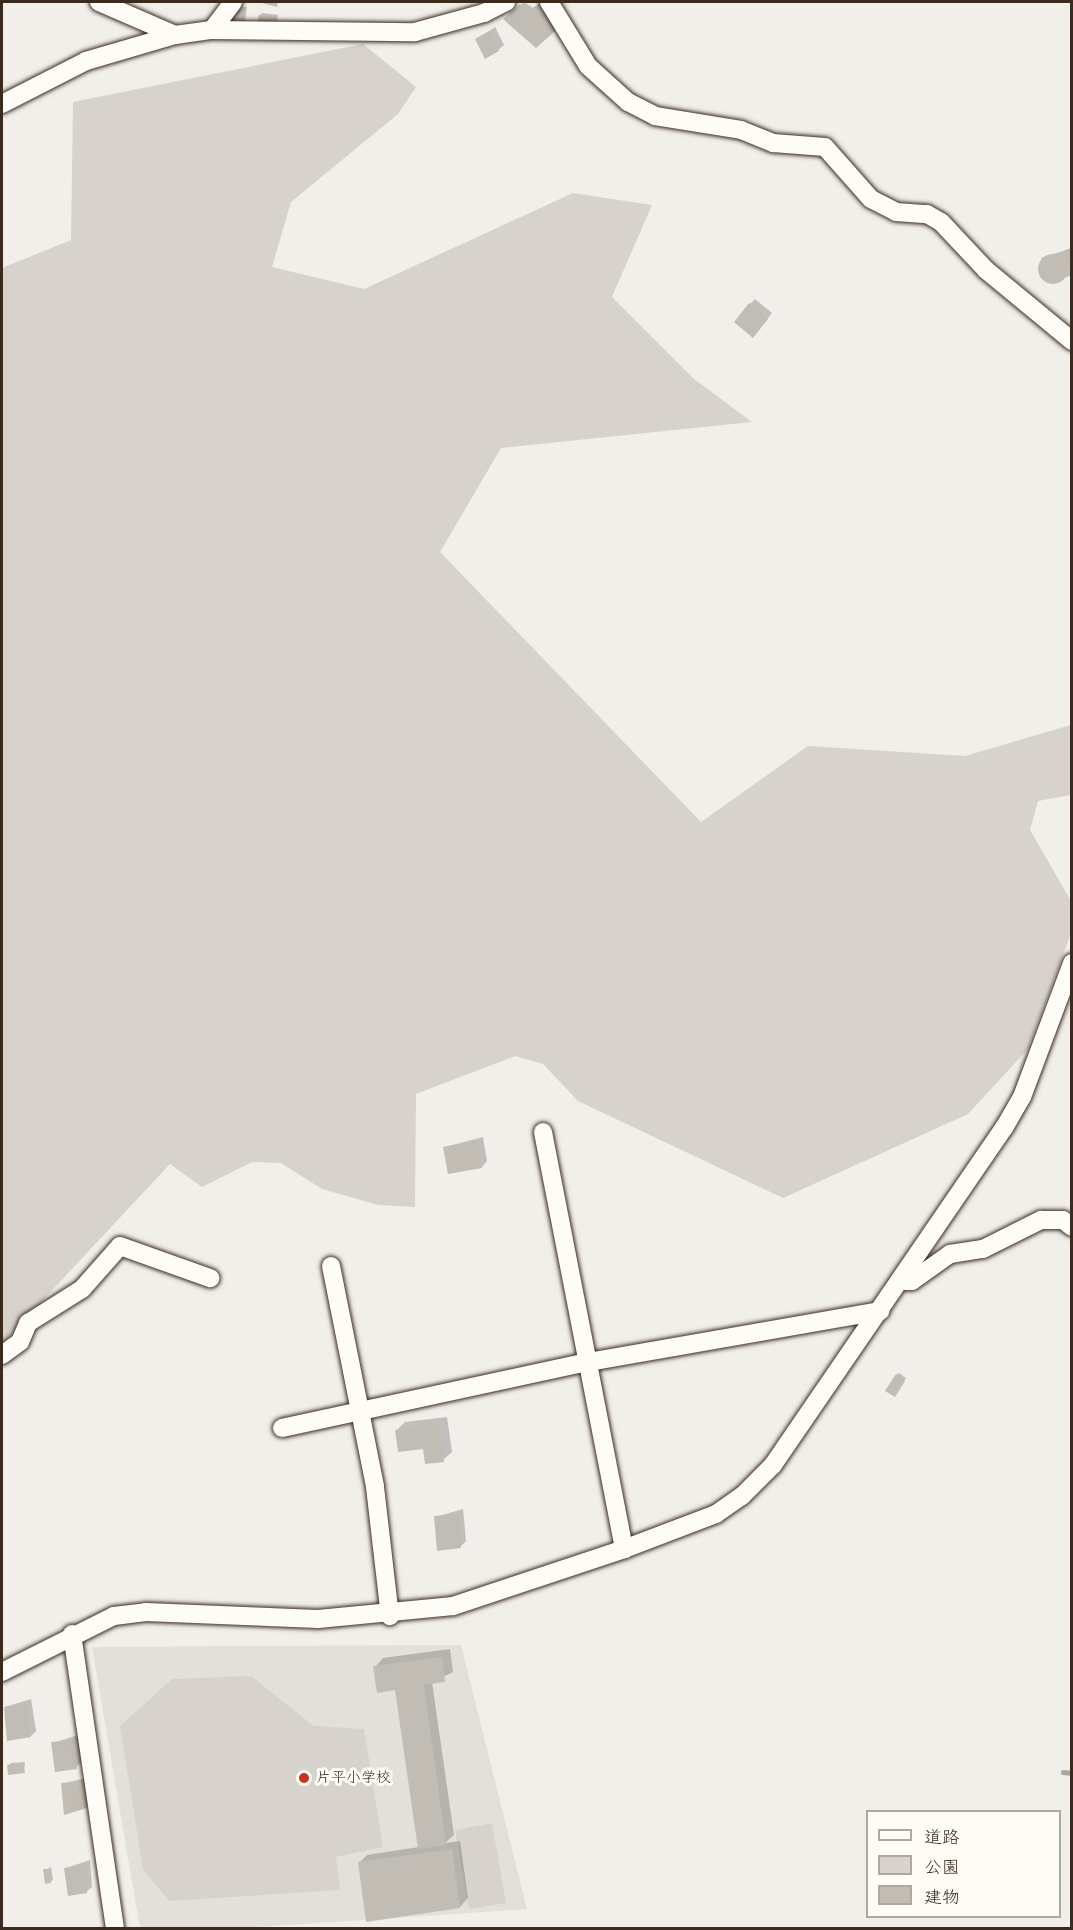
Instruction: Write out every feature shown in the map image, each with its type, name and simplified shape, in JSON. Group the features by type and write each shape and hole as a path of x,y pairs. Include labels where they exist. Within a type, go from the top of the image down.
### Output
{"street":[{"path":"99,2 175,35"},
{"path":"212,30 233,2"},
{"path":"2,104 86,61 175,35 212,30 415,32 484,14 506,2"},
{"path":"549,2 588,66 627,102 654,116 741,130 773,143 825,147 871,199 896,212 927,214 941,222 986,270 1071,341"},
{"path":"2,1672 72,1634 114,1617 146,1612 390,1616 453,1606 624,1549 716,1514 742,1496 773,1465 881,1311 1022,1097 1071,963"},
{"path":"543,1132 624,1549"},
{"path":"900,1281 912,1281 950,1254 982,1249 1041,1220 1064,1220 1071,1227"},
{"path":"2,1355 20,1342 28,1323 82,1289 120,1246 210,1278"},
{"path":"332,1266 362,1411 390,1616"},
{"path":"282,1428 588,1362 881,1311"},
{"path":"72,1634 115,1929"}],"shaded area":[{"name":"片平小学校","path":"461,1645 527,1909 242,1928 140,1928 92,1647"}],"green space":[{"path":"363,44 416,87 398,114 291,202 272,267 364,289 573,193 652,205 612,297 694,379 752,422 501,448 440,552 701,822 808,746 965,756 1071,725 1071,795 1038,801 1030,830 1071,901 1071,933 1028,1049 968,1114 783,1198 578,1101 543,1064 515,1056 416,1094 415,1207 378,1205 322,1189 281,1163 252,1162 202,1187 170,1164 2,1344 2,268 71,240 73,102"},
{"path":"251,1676 314,1726 364,1729 383,1847 336,1857 340,1890 169,1901 143,1869 120,1726 172,1679"},
{"path":"492,1823 506,1903 469,1909 455,1830"}],"building":[{"path":"258,2 278,2 277,7"},
{"path":"520,4 527,13 535,6 556,30 536,48 503,19"},
{"path":"235,8 246,9 245,26 230,25"},
{"path":"259,15 276,17 275,27 257,25"},
{"path":"489,31 499,51 485,59 475,39"},
{"path":"1072,249 1072,265 1067,266 1065,250"},
{"path":"1053,254 1063,259 1068,269 1063,279 1053,284 1043,279 1038,269 1043,259"},
{"path":"749,303 768,319 753,338 734,322"},
{"path":"478,1141 482,1168 448,1174 443,1147"},
{"path":"896,1374 905,1381 895,1397 885,1391"},
{"path":"439,1424 444,1462 425,1464 423,1449 398,1452 395,1430"},
{"path":"458,1514 461,1548 437,1551 434,1516"},
{"path":"442,1657 445,1682 424,1685 446,1845 418,1849 395,1690 377,1693 373,1666"},
{"path":"26,1703 31,1737 7,1741 4,1707"},
{"path":"73,1740 77,1769 55,1772 51,1742"},
{"path":"23,1763 25,1773 8,1775 7,1765"},
{"path":"85,1781 87,1808 64,1815 61,1783"},
{"path":"452,1849 460,1908 366,1922 358,1862"},
{"path":"85,1865 87,1893 68,1896 64,1868"},
{"path":"43,1869 49,1869 51,1883 45,1884"}],"waterway":[{"path":"1063,1772 1072,1773"}],"place":[{"name":"片平小学校","path":"304,1778"}]}
